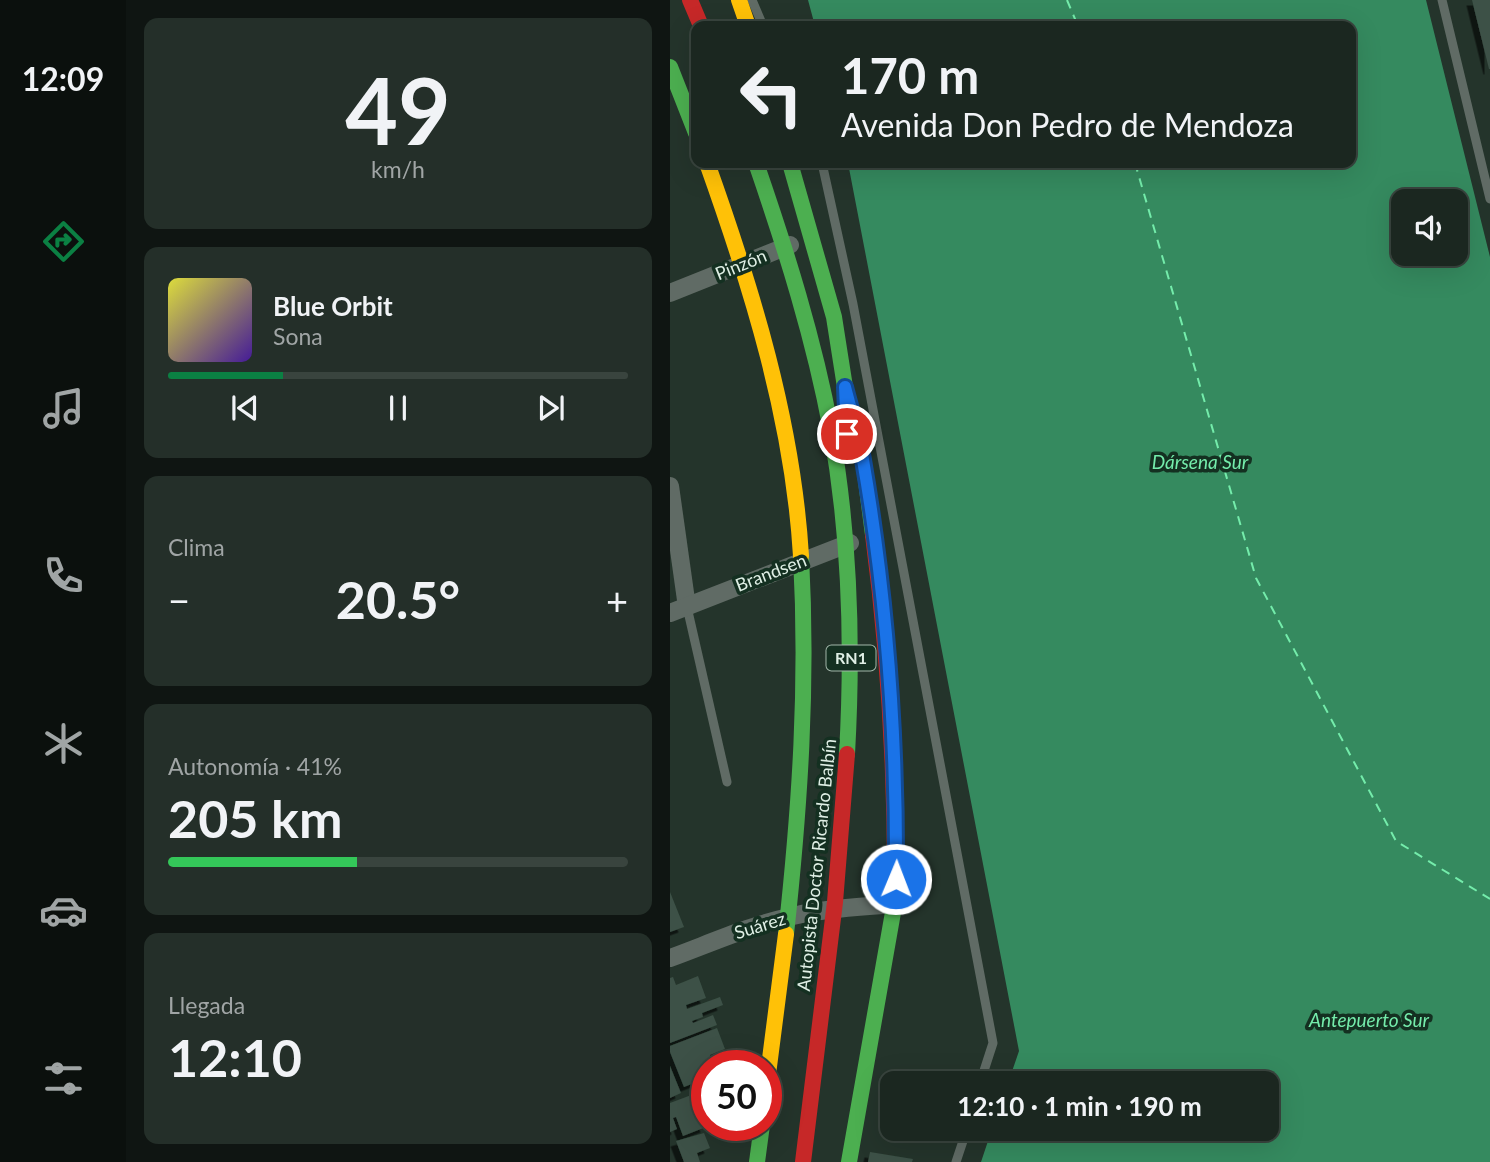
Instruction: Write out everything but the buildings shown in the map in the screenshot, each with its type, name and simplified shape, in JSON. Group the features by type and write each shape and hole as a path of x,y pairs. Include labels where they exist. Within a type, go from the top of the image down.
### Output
{"main road":[{"path":"690,0 699,21"},
{"path":"739,0 746,21"},
{"path":"670,67 691,120"},
{"name":"Autopista Doctor Ricardo Balbín","path":"709,168 756,308 773,379 792,474 802,558 805,729 791,898 771,1050"},
{"name":"Autopista Doctor Ricardo Balbín","path":"758,168 799,297 821,382 836,468 846,555 851,642 845,816 803,1162"},
{"path":"792,168 834,317 845,387 863,458 882,601 891,715 896,803 895,904 849,1162"},
{"path":"794,1162 827,909 848,457 845,387"},
{"path":"757,1162 760,1141"}],"street":[{"name":"Pinzón","path":"670,293 812,236"},
{"path":"670,486 678,610"},
{"name":"Brandsen","path":"678,610 873,534"},
{"name":"Suárez","path":"670,958 756,926 827,909 895,904"}],"lane":[{"path":"752,0 761,21"},
{"path":"1442,0 1490,199"},
{"path":"823,168 853,304 993,1043 984,1071"},
{"path":"678,610 727,782"},
{"path":"956,1162 962,1141"}],"water":[{"name":"Dársena Sur","path":"808,0 1426,0 1490,257 1490,1162 981,1162 988,1141 1279,1141 1279,1071 1012,1071 1019,1051 849,168 1356,168 1356,21 814,21"}],"ferry route":[{"path":"1067,0 1076,21"},
{"path":"1136,168 1256,578 1396,841 1490,899"}],"traffic: fast":[{"path":"670,67 691,120"},
{"path":"758,168 808,328 831,430 846,551 850,632 847,754"},
{"path":"791,168 834,317 845,387 863,458 873,535"},
{"path":"786,934 795,839 803,698 801,556"},
{"path":"849,1162 895,901"},
{"path":"757,1162 760,1141"}],"traffic: slow":[{"path":"739,0 746,21"},
{"path":"709,168 740,259 780,406 797,506 801,556"},
{"path":"771,1050 786,934"}],"traffic: jam":[{"path":"690,0 699,21"},
{"path":"873,535 890,718 895,901"},
{"path":"803,1162 835,902 847,754"}],"route":[{"path":"847,434 845,387 863,458 882,601 896,803 896,879"}],"water label":[{"name":"Antepuerto Sur","path":"1369,1020"}]}
